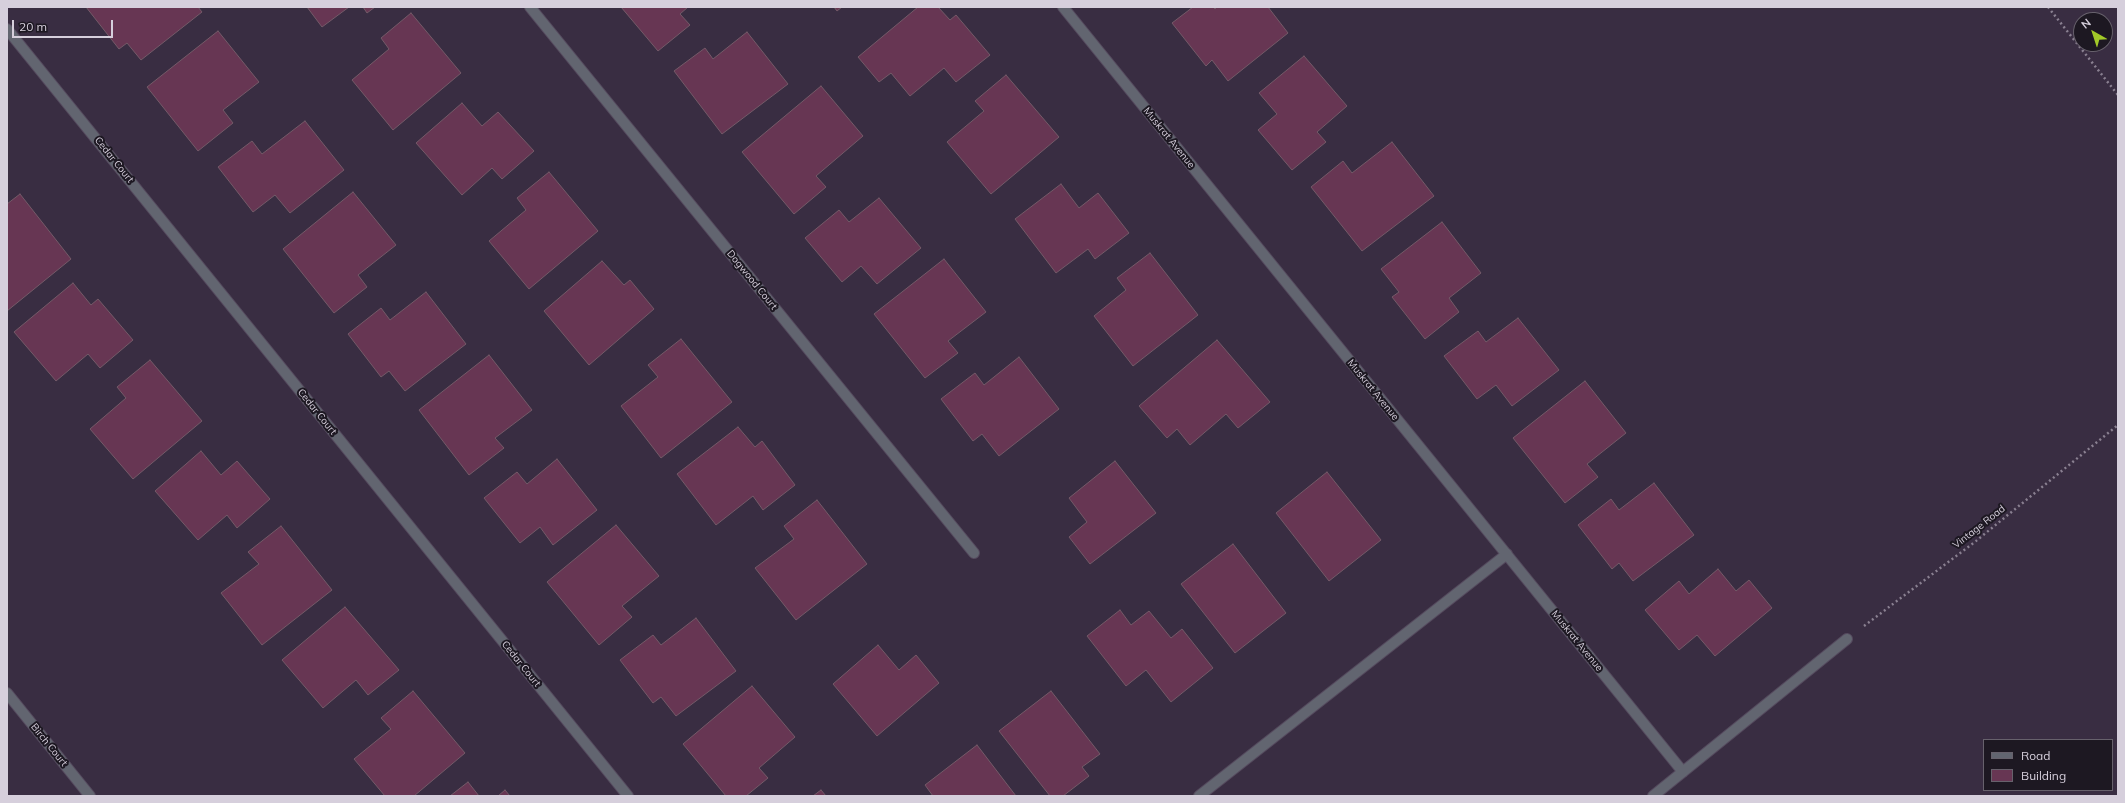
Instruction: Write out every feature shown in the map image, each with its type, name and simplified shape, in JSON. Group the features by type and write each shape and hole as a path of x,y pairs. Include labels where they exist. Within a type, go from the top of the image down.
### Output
{"street":[{"name":"Dogwood Court","path":"530,7 974,553"},
{"name":"Muskrat Avenue","path":"1064,7 1683,772"},
{"name":"Cedar Court","path":"7,28 628,796"},
{"path":"1199,796 1506,554"},
{"path":"1653,796 1848,638"},
{"name":"Birch Court","path":"7,693 90,796"}],"path":[{"path":"2048,7 2118,96"},
{"name":"Vintage Road","path":"1848,638 1976,541 2118,425"}],"building":[{"path":"86,7 198,7 202,12 141,60 127,43 119,49"},
{"path":"307,7 349,7 322,27"},
{"path":"363,7 375,7 367,13"},
{"path":"621,7 688,7 680,14 690,25 658,51"},
{"path":"834,7 842,7 837,11"},
{"path":"918,7 938,7 950,20 956,15 990,55 956,82 944,68 910,96 891,73 879,82 858,57"},
{"path":"1193,7 1213,7 1215,9 1217,7 1268,7 1288,33 1228,81 1212,60 1206,66 1172,23"},
{"path":"411,13 461,73 393,130 352,80 389,49 381,38"},
{"path":"218,31 259,82 223,110 233,123 198,151 147,87"},
{"path":"747,32 788,84 722,134 674,71 705,48 713,59"},
{"path":"1304,56 1347,106 1317,132 1326,142 1292,170 1258,130 1277,114 1259,93"},
{"path":"1006,75 1059,137 991,194 947,142 984,111 975,101"},
{"path":"821,86 863,136 816,176 826,187 794,214 742,152"},
{"path":"462,103 482,126 498,112 534,151 502,179 492,168 462,195 416,143"},
{"path":"305,121 344,170 290,213 275,195 253,212 218,167 252,141 262,154"},
{"path":"1392,142 1434,196 1362,251 1311,187 1343,161 1352,173"},
{"path":"549,172 598,231 529,289 489,241 526,210 517,198"},
{"path":"1061,184 1079,208 1098,193 1129,233 1095,259 1088,249 1056,273 1015,219"},
{"path":"353,192 396,245 358,275 367,287 334,313 283,249"},
{"path":"20,194 71,259 7,311 7,204"},
{"path":"879,198 921,248 877,284 861,266 842,282 805,238 839,210 849,222"},
{"path":"1442,222 1481,273 1449,298 1459,312 1425,339 1392,297 1399,292 1381,269"},
{"path":"1150,253 1198,315 1133,366 1094,316 1126,290 1117,278"},
{"path":"944,259 986,312 948,341 958,353 925,378 874,314"},
{"path":"602,261 624,285 630,280 654,309 589,365 544,311"},
{"path":"73,283 91,305 98,299 133,340 100,368 88,354 56,381 14,332"},
{"path":"426,292 466,344 405,391 389,371 381,377 348,334 381,308 390,320"},
{"path":"1518,318 1559,370 1512,406 1496,385 1477,399 1444,356 1478,331 1486,342"},
{"path":"681,339 732,402 661,458 621,406 658,377 648,365"},
{"path":"1217,340 1270,402 1238,428 1226,414 1190,445 1177,429 1167,438 1139,406"},
{"path":"489,355 532,410 495,438 504,448 469,475 419,410"},
{"path":"1019,357 1059,409 999,456 982,434 973,441 941,399 975,373 984,385"},
{"path":"150,360 202,421 133,479 90,429 126,398 117,387"},
{"path":"1585,381 1626,433 1587,464 1598,477 1565,503 1513,438"},
{"path":"738,427 755,447 762,441 795,485 763,510 753,496 716,525 677,474"},
{"path":"201,451 221,475 237,461 270,499 237,528 227,515 198,540 155,491"},
{"path":"557,459 597,510 553,545 540,527 520,543 484,498 517,472 527,484"},
{"path":"1115,461 1156,513 1090,564 1069,537 1087,522 1069,498"},
{"path":"1327,472 1381,540 1329,581 1276,513"},
{"path":"1654,483 1694,535 1633,581 1619,563 1612,569 1578,525 1611,499 1619,510"},
{"path":"817,500 867,564 796,620 755,568 794,539 784,526"},
{"path":"616,525 659,576 622,606 632,617 599,645 547,582"},
{"path":"281,526 332,590 262,645 221,593 259,564 248,552"},
{"path":"1233,544 1286,613 1235,653 1181,584"},
{"path":"1718,569 1736,591 1749,580 1772,608 1715,656 1697,635 1679,650 1645,610 1679,581 1689,594"},
{"path":"345,607 399,670 368,695 356,680 323,708 282,660"},
{"path":"1120,610 1131,625 1149,611 1171,638 1182,629 1213,668 1171,702 1146,670 1126,686 1087,636"},
{"path":"696,618 736,671 676,716 661,697 653,703 620,660 653,635 661,645"},
{"path":"878,645 899,670 916,655 939,683 877,736 833,684"},
{"path":"752,686 795,737 759,768 768,778 746,796 726,796 683,744"},
{"path":"413,691 465,753 414,796 385,796 354,759 391,729 381,718"},
{"path":"1051,691 1100,754 1082,767 1089,776 1063,796 1050,796 999,731"},
{"path":"977,745 1016,796 933,796 925,785"},
{"path":"468,782 479,796 450,796"},
{"path":"505,790 510,796 498,796"},
{"path":"821,790 826,796 813,796"}]}
